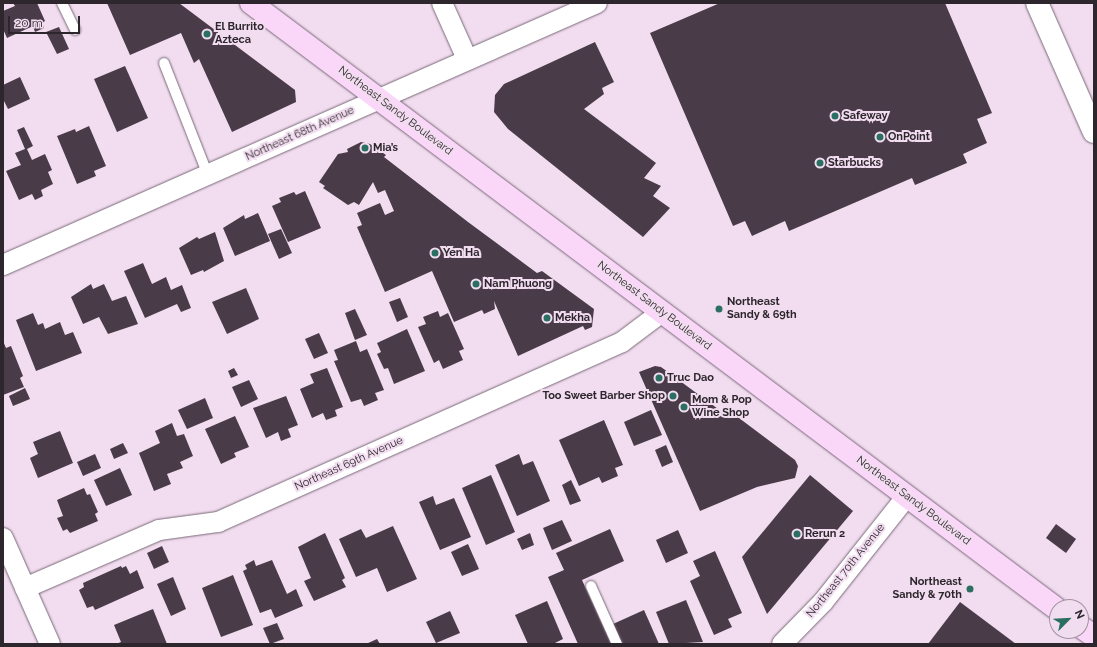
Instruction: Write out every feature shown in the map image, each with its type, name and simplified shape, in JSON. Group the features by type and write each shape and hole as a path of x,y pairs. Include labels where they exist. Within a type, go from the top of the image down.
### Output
{"main road":[{"name":"Northeast Sandy Boulevard","path":"251,3 1049,603"},
{"path":"1037,3 1088,103 1094,132"}],"street":[{"path":"442,3 467,59"},
{"name":"Northeast 68th Avenue","path":"3,265 467,59 598,3"},
{"name":"Northeast 69th Avenue","path":"25,588 159,530 218,522 622,342 662,312"},
{"name":"Northeast 70th Avenue","path":"782,644 823,602 907,496"},
{"path":"3,538 50,644"}],"lane":[{"path":"62,3 75,30"},
{"path":"164,63 208,175"},
{"path":"592,586 617,644"}],"building":[{"path":"13,3 37,3 45,21 42,23 44,28 35,32 33,26 7,38 3,29 3,11 15,6"},
{"path":"107,3 179,3 295,90 296,102 232,132 199,59 194,63 181,33 130,55"},
{"name":"Safeway","path":"720,3 945,3 992,113 977,119 987,143 963,154 967,163 915,185 912,178 789,231 785,221 752,236 745,221 733,226 650,33"},
{"path":"59,27 69,49 57,54 46,32"},
{"path":"595,42 614,82 602,88 604,94 584,109 656,163 644,178 661,186 653,196 670,208 643,237 508,129 494,112 495,95 504,84"},
{"path":"125,66 148,118 117,132 94,79"},
{"path":"20,77 30,99 8,109 3,99 3,85"},
{"path":"89,126 106,166 94,171 96,176 77,184 57,136 75,129 76,132"},
{"path":"24,127 33,146 27,149 32,160 45,154 52,170 48,172 53,184 41,190 43,196 35,200 32,194 19,200 6,171 21,165 15,153 25,149 17,130"},
{"path":"361,142 370,144 386,155 384,157 468,222 537,273 542,271 594,309 592,327 585,330 583,326 518,356 494,301 495,309 484,314 482,310 454,322 432,271 385,292 357,227 362,225 357,213 380,203 385,215 394,211 385,190 378,193 373,182 359,205 354,202 348,205 323,188 325,186 319,182 338,154 348,152 347,149"},
{"path":"305,191 321,228 288,242 272,206 281,202 279,198 294,192 296,195"},
{"path":"258,213 270,241 235,256 223,228 244,215 245,219"},
{"path":"281,229 292,253 279,259 268,234"},
{"path":"215,232 224,261 204,272 203,270 191,275 179,248 197,237 199,239"},
{"path":"143,263 152,284 166,277 171,290 182,285 191,308 181,312 177,304 145,318 124,271"},
{"path":"91,284 93,289 104,284 112,301 126,296 138,324 108,334 99,317 83,324 71,297"},
{"path":"246,288 259,319 227,334 212,302"},
{"path":"400,298 408,317 397,322 389,302"},
{"path":"355,309 367,335 355,340 345,313"},
{"path":"438,311 440,317 448,313 464,349 459,351 463,360 443,369 439,360 434,363 418,327 426,324 423,317"},
{"path":"33,313 38,325 43,323 45,329 60,322 65,335 73,332 82,353 36,371 16,320"},
{"path":"407,329 425,371 394,384 388,368 384,369 377,354 381,352 377,343"},
{"path":"319,333 328,353 314,359 305,339"},
{"path":"3,341 6,348 11,346 23,376 20,378 24,387 3,395"},
{"path":"356,341 360,352 367,349 384,390 375,393 378,400 364,406 361,399 351,402 334,361 338,360 334,350"},
{"path":"655,366 661,367 729,417 735,415 795,460 798,466 795,478 757,487 700,511 639,372"},
{"path":"234,368 238,375 231,378 228,371"},
{"path":"327,368 343,407 335,410 337,416 326,420 323,413 312,418 300,389 314,383 310,374"},
{"path":"249,380 258,399 241,407 232,387"},
{"path":"25,388 30,399 13,406 9,396"},
{"path":"286,396 298,425 288,429 291,437 281,441 278,432 266,438 253,408"},
{"path":"205,398 213,418 187,429 178,410"},
{"path":"651,410 662,435 634,446 624,422"},
{"path":"235,416 249,447 234,453 236,457 221,464 205,429"},
{"path":"604,420 623,465 615,468 618,476 602,483 599,477 579,486 559,440"},
{"path":"172,423 177,436 184,434 193,456 180,462 183,468 167,474 171,484 154,491 139,453 160,443 155,431"},
{"path":"60,431 73,463 38,478 30,458 38,454 33,442"},
{"path":"123,443 128,453 114,459 110,449"},
{"path":"666,445 673,462 662,467 655,450"},
{"path":"95,454 101,468 83,476 77,462"},
{"path":"519,454 523,465 533,461 550,501 517,516 495,465"},
{"path":"120,468 132,495 106,506 94,480"},
{"path":"491,475 515,532 486,545 462,488"},
{"name":"Rerun 2","path":"810,475 853,511 767,614 742,557"},
{"path":"571,480 581,501 570,505 562,485"},
{"path":"84,488 87,495 90,494 98,512 95,514 98,521 70,533 67,529 63,531 57,518 63,516 57,500"},
{"path":"433,496 436,505 454,498 471,537 440,550 419,502"},
{"path":"562,520 572,541 552,550 543,528"},
{"path":"1056,524 1076,539 1066,553 1046,538"},
{"path":"393,526 417,579 387,592 377,568 356,577 339,539 361,529 366,538"},
{"path":"610,529 624,561 582,580 611,644 578,644 548,577 564,570 556,553"},
{"path":"678,530 688,553 666,563 656,540"},
{"path":"325,533 345,578 342,580 346,587 314,601 304,581 311,578 298,547"},
{"path":"530,533 534,545 522,550 517,539"},
{"path":"468,544 479,569 462,576 451,552"},
{"path":"162,546 169,562 154,569 147,553"},
{"path":"715,551 742,613 728,619 732,627 714,635 690,581 700,576 693,561"},
{"path":"254,560 256,566 272,560 287,594 296,589 303,606 275,618 271,609 260,613 243,571 247,569 245,565"},
{"path":"121,566 122,568 126,566 130,574 137,570 144,588 95,610 93,606 87,608 79,590 84,587 83,583"},
{"path":"233,575 253,625 221,637 202,588"},
{"path":"173,577 186,609 171,616 157,584"},
{"path":"686,600 703,642 669,644 656,612"},
{"path":"547,601 563,639 553,644 528,644 515,615"},
{"path":"960,602 1016,644 928,644"},
{"path":"153,609 167,644 116,644 121,642 114,625"},
{"path":"644,610 659,644 622,644 613,624"},
{"path":"450,611 460,633 436,643 426,622"},
{"path":"277,623 284,639 270,644 263,628"},
{"path":"377,639 380,644 366,644"}],"place":[{"name":"El Burrito Azteca","path":"207,34"},
{"name":"Safeway","path":"835,116"},
{"name":"OnPoint","path":"880,137"},
{"name":"Mia’s","path":"365,148"},
{"name":"Starbucks","path":"820,163"},
{"name":"Yen Ha","path":"435,253"},
{"name":"Nam Phuong","path":"476,284"},
{"name":"Northeast Sandy & 69th","path":"719,309"},
{"name":"Mekha","path":"547,318"},
{"name":"Truc Dao","path":"659,378"},
{"name":"Too Sweet Barber Shop","path":"673,396"},
{"name":"Mom & Pop Wine Shop","path":"684,407"},
{"name":"Rerun 2","path":"797,534"},
{"name":"Northeast Sandy & 70th","path":"970,589"}]}
